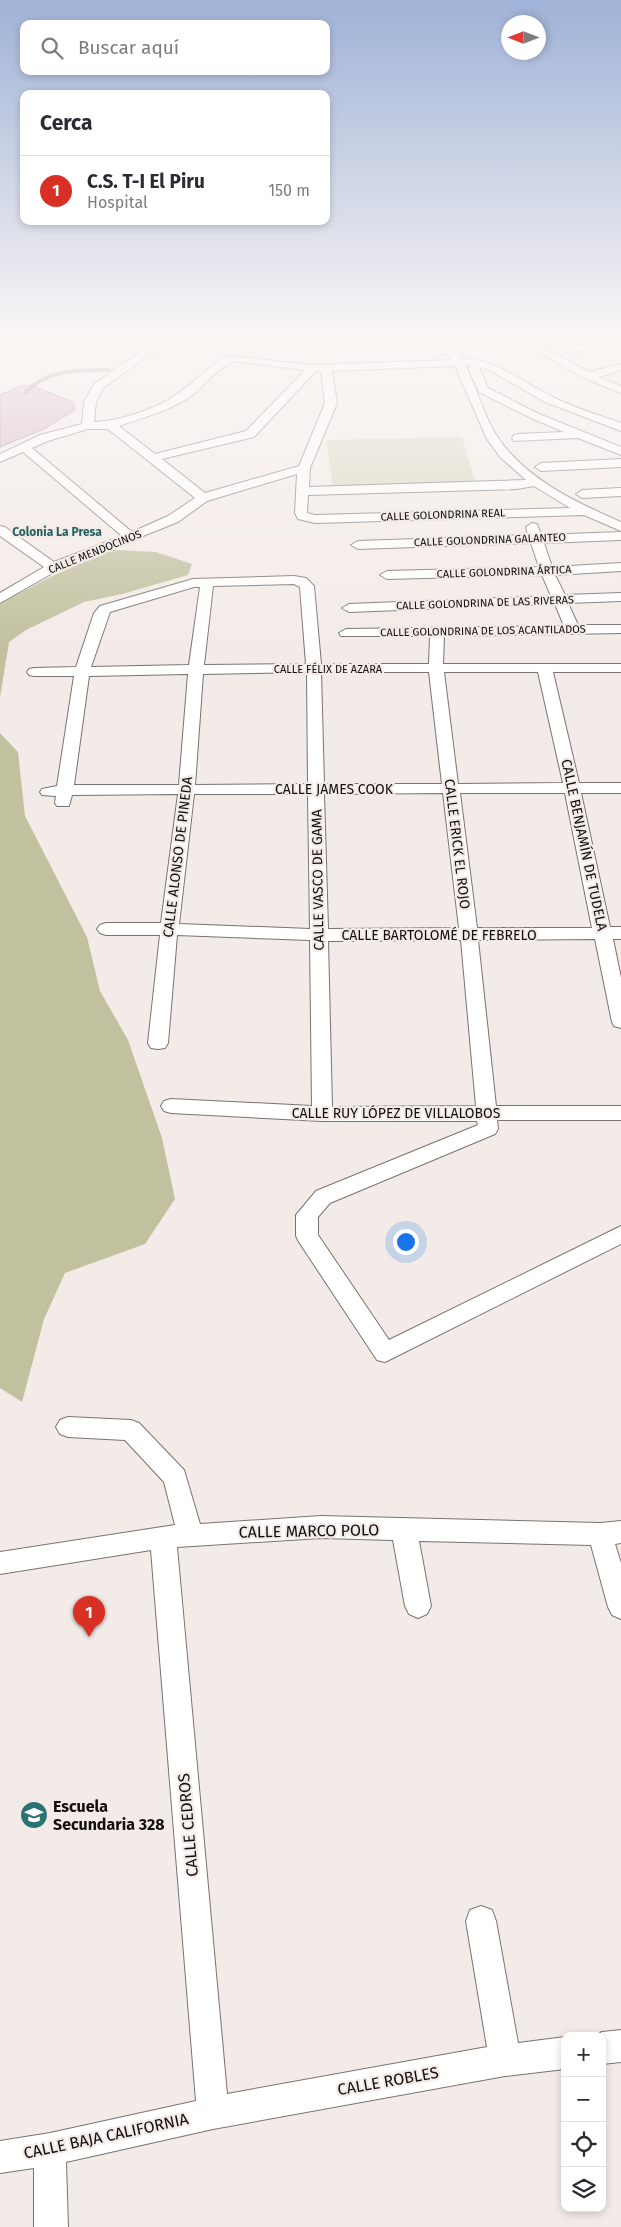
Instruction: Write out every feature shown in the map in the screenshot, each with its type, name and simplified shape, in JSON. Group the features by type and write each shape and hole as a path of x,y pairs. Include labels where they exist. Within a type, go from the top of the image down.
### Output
{"street":[{"path":"0,458 44,438"},
{"path":"127,438 203,498"},
{"path":"153,458 234,438"},
{"path":"317,438 304,468 302,491 522,498 538,482"},
{"path":"493,438 519,468 538,482 587,511 621,527"},
{"path":"588,438 621,451"},
{"path":"25,448 131,536"},
{"path":"541,467 621,463"},
{"name":"CALLE MENDOCINOS","path":"0,599 53,568 172,519 203,498 304,468"},
{"name":"CALLE GOLONDRINA REAL","path":"302,491 301,513 303,516 315,519 522,498 587,511"},
{"path":"582,494 621,492"},
{"path":"522,498 546,572 573,630"},
{"path":"0,530 53,568"},
{"name":"CALLE GOLONDRINA GALANTEO","path":"358,545 621,536"},
{"name":"CALLE GOLONDRINA ÁRTICA","path":"387,575 546,572 621,567"},
{"name":"CALLE VASCO DE GAMA","path":"207,582 294,580 301,581 306,586 314,668 322,1114"},
{"path":"64,796 82,670 101,613 112,605 181,586 207,582"},
{"name":"CALLE ALONSO DE PINEDA","path":"158,1044 169,929 187,790 196,670 207,582"},
{"name":"CALLE GOLONDRINA DE LAS RIVERAS","path":"349,608 560,601 621,597"},
{"name":"CALLE GOLONDRINA DE LOS ACANTILADOS","path":"346,633 621,629"},
{"name":"CALLE ERICK EL ROJO","path":"437,633 436,668 449,788 469,934 487,1113"},
{"name":"CALLE FÉLIX DE AZARA","path":"34,672 314,668 621,668"},
{"name":"CALLE BENJAMÍN DE TUDELA","path":"544,669 572,788 621,1022"},
{"name":"CALLE JAMES COOK","path":"48,792 64,796 187,790 621,788"},
{"name":"CALLE BARTOLOMÉ DE FEBRELO","path":"106,929 169,929 319,935 621,933"},
{"name":"CALLE RUY LÓPEZ DE VILLALOBOS","path":"170,1106 322,1114 621,1113"},
{"path":"487,1113 488,1129 323,1197 307,1215 306,1236 385,1352 621,1234"},
{"name":"CALLE CEDROS","path":"68,1427 131,1430 175,1477 177,1536 213,2113"},
{"name":"CALLE MARCO POLO","path":"0,1563 177,1536 320,1527 610,1533"},
{"path":"404,1529 418,1606"},
{"path":"610,1533 621,1607"},
{"path":"481,1921 505,2060"},
{"path":"606,2048 621,2046"},
{"name":"CALLE ROBLES","path":"213,2113 505,2060 561,2053"},
{"name":"CALLE BAJA CALIFORNIA","path":"0,2157 50,2149 213,2113"},
{"path":"50,2149 51,2227"}],"green space":[{"path":"462,438 475,482 333,486 326,440"},
{"path":"113,550 156,552 192,564 188,575 122,594 84,602 26,630 9,642 0,698 0,603 82,561"},
{"path":"0,733 18,752 25,816 87,937 100,991 128,1040 162,1138 175,1199 145,1244 65,1273 44,1319 22,1402 0,1388"}],"shaded area":[{"path":"0,438 22,438 0,447"}],"place":[{"name":"C.S. T-I El Piru","path":"89,1637"},
{"name":"Escuela Secundaria 328","path":"34,1815"}],"district":[{"name":"Colonia La Presa","path":"57,532"}]}
